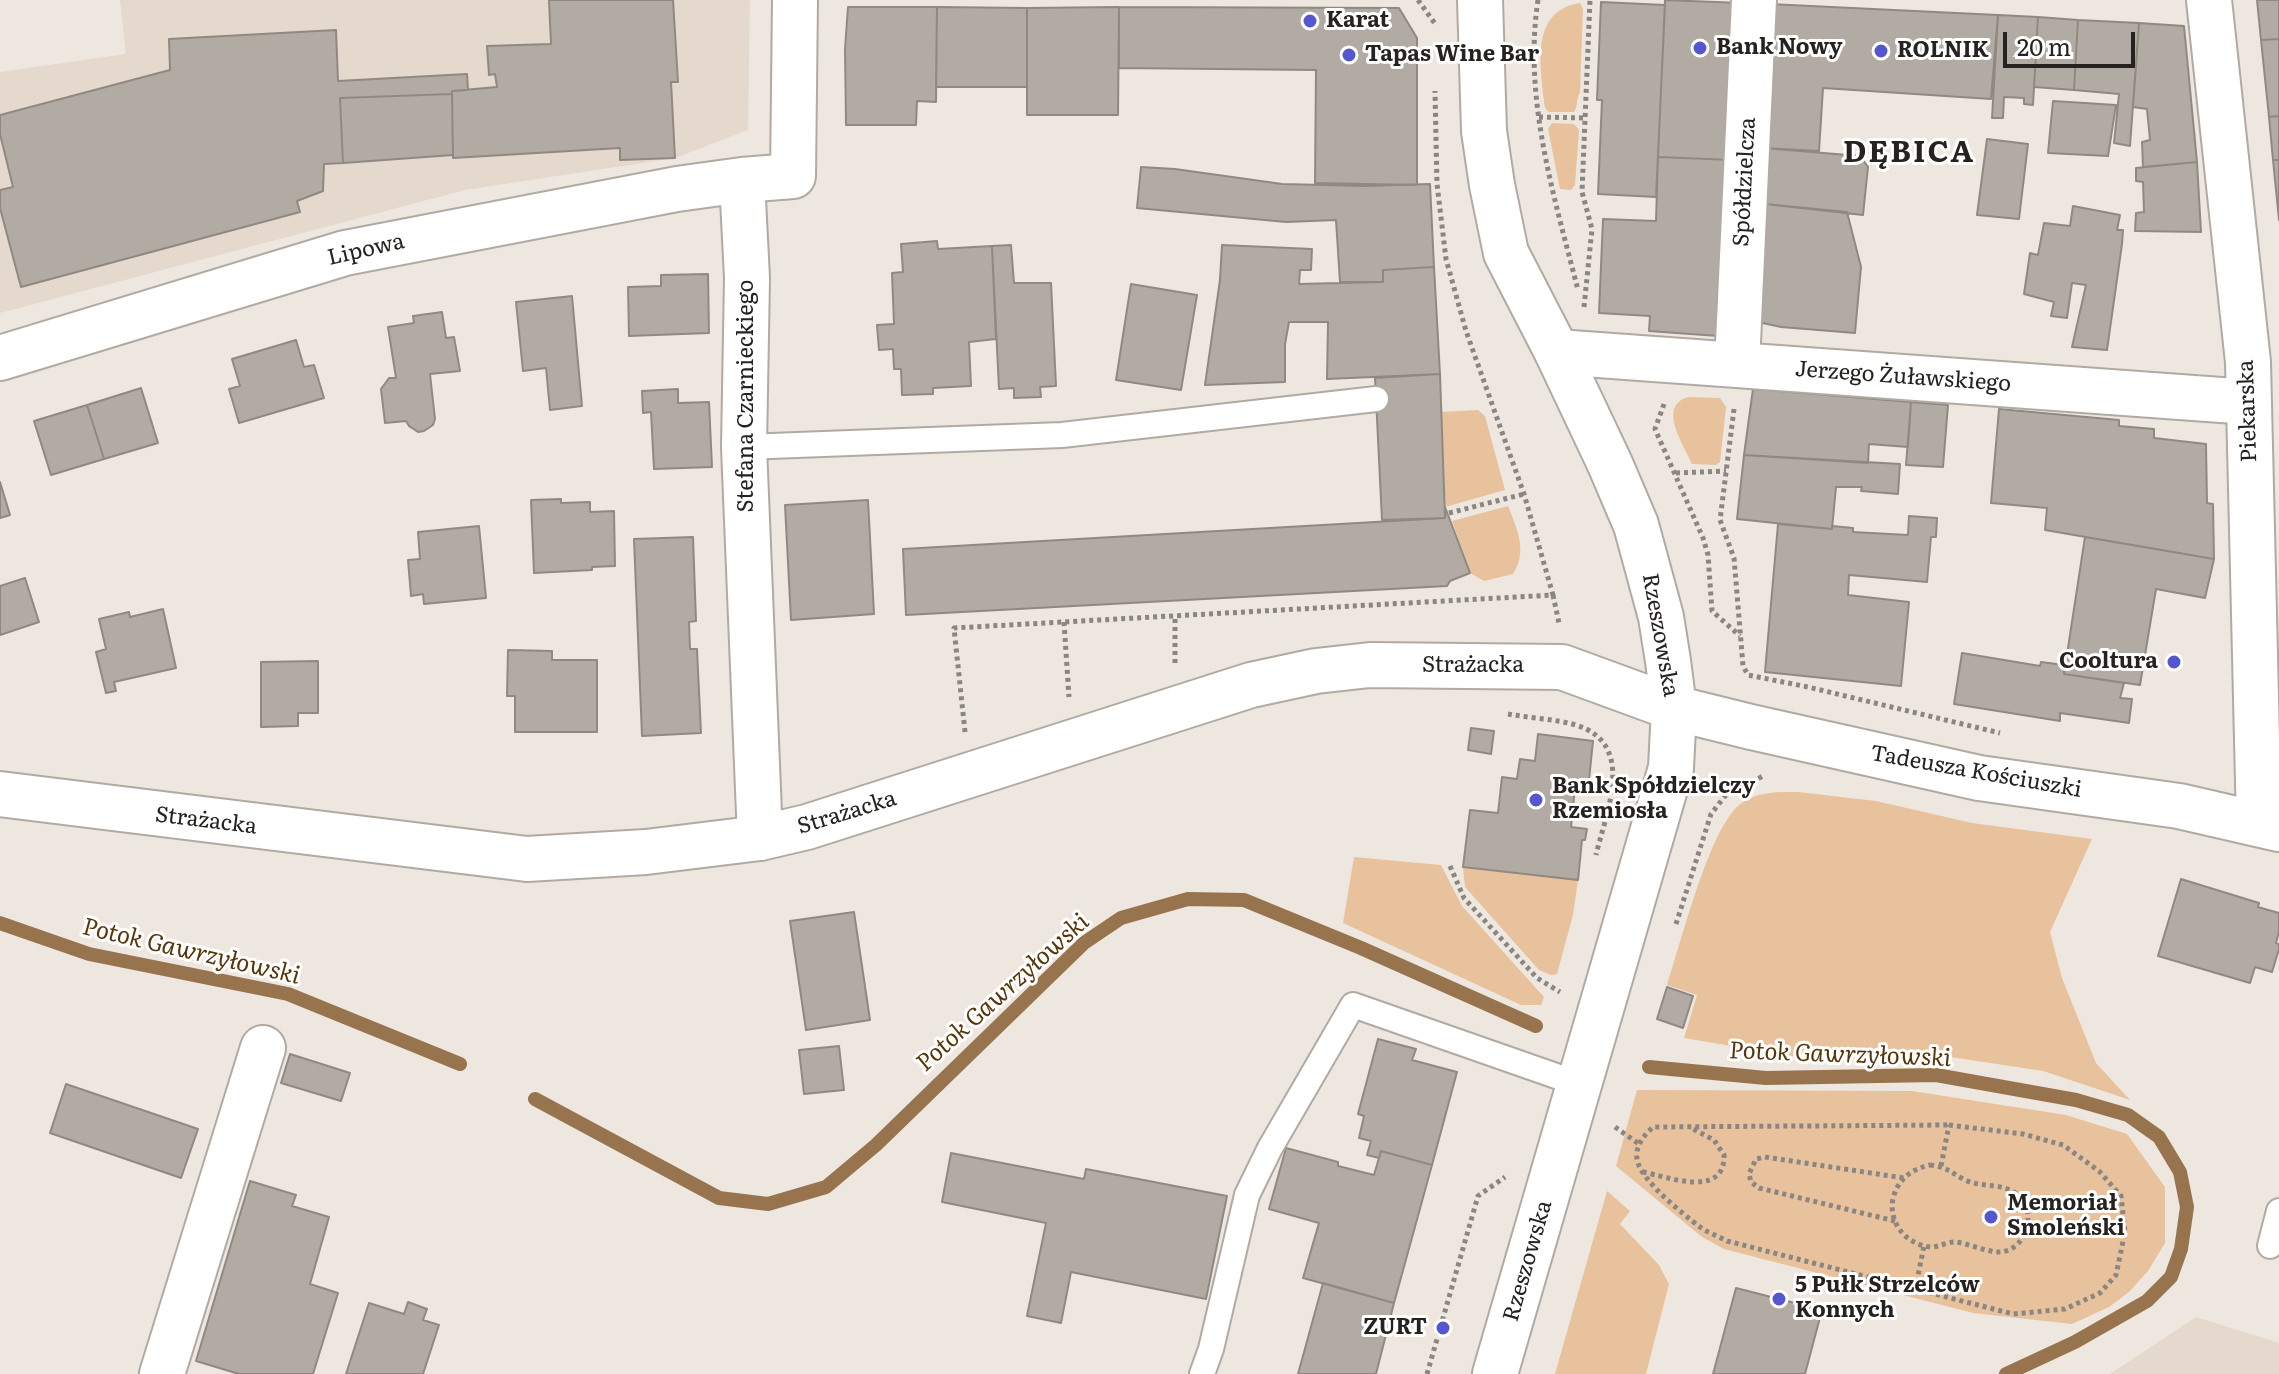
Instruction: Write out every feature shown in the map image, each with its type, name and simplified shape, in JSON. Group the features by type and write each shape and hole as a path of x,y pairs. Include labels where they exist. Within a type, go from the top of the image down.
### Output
{"street":[{"path":"742,180 793,176 795,0"},
{"name":"Rzeszowska","path":"1480,0 1484,131 1506,253 1557,352 1636,525 1661,617 1674,708 1671,768 1495,1374"},
{"name":"Spółdzielcza","path":"1736,379 1754,0"},
{"name":"Piekarska","path":"2209,0 2259,375 2269,826"},
{"name":"Lipowa","path":"0,358 345,253 677,189 742,180"},
{"name":"Stefana Czarnieckiego","path":"742,180 747,278 744,447 760,838"},
{"name":"Jerzego Żuławskiego","path":"1557,352 1736,379 2259,375"},
{"name":"Strażacka","path":"0,794 527,859 646,852 760,838 807,827 1251,685 1316,671 1370,665 1562,667 1674,708"},
{"name":"Tadeusza Kościuszki","path":"1674,708 1979,778 2179,806 2269,826"},
{"path":"162,1374 263,1048"}],"lane":[{"path":"744,447 1062,435 1376,399"},
{"path":"1202,1374 1211,1349 1247,1195 1270,1148 1353,1005 1579,1084"},
{"path":"2270,1246 2279,1211"}],"path":[{"path":"1418,0 1436,26 1436,39"},
{"path":"1538,0 1534,24 1534,63 1539,117 1547,166 1584,313 1592,229 1582,192 1590,0"},
{"path":"966,743 954,628 1553,595 1524,494 1466,331 1446,259 1437,184 1435,81"},
{"path":"1539,117 1585,118"},
{"path":"1736,379 1720,520 1734,558 1743,666 1748,675 2006,734"},
{"path":"1667,399 1655,429 1705,547 1712,611 1741,636"},
{"path":"1676,473 1726,471"},
{"path":"1449,513 1524,494"},
{"path":"1064,622 1069,709"},
{"path":"1494,711 1579,726 1611,754 1613,781 1594,861"},
{"path":"1674,929 1716,805 1736,788 1767,774"},
{"path":"1450,866 1464,898 1537,978 1560,992"},
{"path":"1556,1005 1564,978"},
{"path":"1611,1141 1619,1113"},
{"path":"1941,1166 1949,1125"},
{"path":"1949,1125 2023,1134 2063,1145 2099,1171 2121,1196 2125,1232 2116,1275 2100,1293 2065,1309 2013,1314 1727,1241 1701,1228 1661,1193 1642,1171 1637,1158 1639,1144 1653,1127 1949,1125"},
{"path":"1615,1127 1639,1144"},
{"path":"1642,1171 1700,1183 1712,1180 1721,1171 1724,1155 1720,1146 1707,1134 1687,1127"},
{"path":"1895,1221 1759,1188 1751,1182 1749,1174 1756,1159 1765,1157 1904,1178"},
{"path":"1427,1374 1478,1196 1505,1178 1509,1163"},
{"path":"1941,1166 1964,1180 2008,1188 2023,1201 2030,1221 2017,1245 2006,1251 1996,1253 1952,1242 1936,1247 1924,1246 1902,1233 1895,1221 1893,1198 1904,1178 1921,1167 1941,1166"},
{"path":"1915,1290 1924,1246"}],"shaded area":[{"path":"120,0 750,0 748,130 675,158 465,190 0,313 0,72 126,54"},
{"path":"1580,3 1583,9 1580,92 1576,107 1574,112 1549,112 1545,108 1541,77 1545,30 1552,17 1563,8"},
{"path":"1552,123 1574,124 1579,130 1575,185 1571,190 1560,189 1548,129"},
{"path":"1689,397 1720,398 1726,407 1720,462 1716,465 1692,464 1679,437 1673,417 1674,408 1679,401"},
{"path":"1478,410 1485,416 1505,490 1445,507 1441,412"},
{"path":"1508,506 1520,540 1520,557 1513,574 1484,581 1470,573 1452,521"},
{"path":"1798,792 1876,801 1972,823 2092,839 2050,932 2062,978 2096,1063 2130,1100 2043,1071 1944,1056 1797,1057 1684,1038 1697,995 1667,985 1696,890 1716,839 1727,820 1745,801 1767,793"},
{"path":"1354,857 1441,865 1462,906 1544,997 1541,1005 1521,1005 1343,923"},
{"path":"1463,867 1578,880 1573,915 1557,974 1539,970 1465,887"},
{"path":"1637,1090 1912,1091 2066,1115 2127,1134 2165,1187 2165,1243 2148,1271 2129,1292 2109,1307 2072,1324 1973,1313 1724,1249 1702,1237 1616,1166"},
{"path":"1607,1191 1630,1211 1620,1224 1659,1265 1669,1284 1646,1374 1555,1374"},
{"path":"2196,1317 2279,1343 2279,1374 2110,1374"}],"building":[{"path":"549,0 673,0 678,82 671,82 675,158 620,160 620,148 453,158 452,91 497,87 495,74 489,75 487,46 551,44"},
{"name":"Bank Nowy","path":"1665,0 1740,3 1732,160 1658,157"},
{"path":"2257,0 2279,0 2279,39 2261,40"},
{"path":"1601,2 1665,5 1656,197 1598,194 1602,100 1597,100"},
{"name":"ROLNIK","path":"1769,4 1998,15 1991,99 1823,88 1819,151 1763,148"},
{"path":"848,7 937,7 936,102 917,101 916,125 846,125"},
{"path":"937,7 1027,8 1027,87 936,87"},
{"path":"1119,7 1118,115 1027,115 1027,8"},
{"path":"1119,7 1399,8 1417,38 1417,185 1315,183 1316,70 1119,68"},
{"path":"1998,15 2038,17 2033,105 2024,104 2024,98 2004,97 2003,118 1992,118"},
{"path":"2038,17 2078,20 2074,90 2034,87"},
{"path":"2078,20 2139,23 2130,146 2114,143 2119,94 2074,90"},
{"path":"2139,23 2184,26 2197,162 2143,167 2142,142 2150,140 2147,109 2133,107"},
{"path":"336,30 338,81 467,74 468,90 452,91 452,94 340,98 343,163 324,164 323,191 297,201 300,212 21,287 0,208 0,190 13,187 0,134 0,115 170,70 169,39"},
{"path":"2279,39 2279,116 2269,117 2261,40"},
{"path":"452,94 453,155 343,163 340,98"},
{"path":"2053,101 2116,105 2108,156 2048,153"},
{"path":"2279,116 2279,160 2273,160 2269,117"},
{"path":"1987,139 2028,144 2019,219 1977,215"},
{"path":"1763,148 1860,156 1868,167 1863,215 1765,204"},
{"path":"1658,157 1732,160 1718,336 1649,331 1650,316 1599,313 1603,219 1656,221"},
{"path":"2273,160 2279,160 2279,220"},
{"path":"2197,162 2201,232 2135,231 2136,213 2144,212 2143,182 2136,181 2136,168"},
{"path":"1141,167 1282,184 1430,184 1434,267 1383,270 1383,282 1340,282 1336,220 1286,222 1137,208"},
{"path":"1765,204 1847,212 1861,267 1855,333 1758,322"},
{"path":"2073,206 2120,215 2117,230 2123,230 2122,244 2107,350 2072,347 2086,285 2072,283 2067,318 2051,316 2054,302 2024,294 2030,253 2038,255 2044,223 2070,226"},
{"path":"937,241 938,249 992,246 996,339 969,342 971,386 933,388 933,394 902,395 901,369 894,369 893,349 879,350 877,325 894,324 892,273 903,272 901,244"},
{"path":"1011,245 1014,283 1051,283 1056,386 1040,387 1041,397 1014,398 1014,388 999,389 992,246"},
{"path":"1222,245 1312,249 1311,270 1300,270 1299,284 1383,282 1383,270 1434,267 1440,374 1327,379 1328,322 1289,322 1285,344 1285,382 1205,385"},
{"path":"708,274 709,333 629,336 628,287 661,286 661,275"},
{"path":"1131,284 1197,295 1181,390 1116,380"},
{"path":"572,296 582,406 550,410 546,368 523,371 516,302"},
{"path":"442,312 446,338 454,337 460,371 430,374 433,425 418,432 406,421 385,423 381,389 389,378 396,378 388,327 414,323 413,316"},
{"path":"296,340 304,367 314,365 324,398 239,423 229,389 240,386 232,359"},
{"path":"1440,374 1445,518 1382,520 1375,378"},
{"path":"141,388 158,443 104,459 87,405"},
{"path":"678,389 678,403 709,402 712,467 654,469 651,412 643,413 642,391"},
{"path":"1753,389 1911,402 1908,447 1869,444 1868,463 1744,455"},
{"path":"1911,402 1948,405 1943,467 1906,465"},
{"path":"87,405 104,459 51,475 34,421"},
{"path":"1999,409 2119,420 2119,426 2154,429 2154,438 2206,444 2207,503 2213,504 2214,559 2045,530 2047,508 1991,503"},
{"path":"1744,455 1900,464 1898,494 1861,491 1862,487 1836,487 1832,529 1737,519"},
{"path":"0,482 10,515 0,518"},
{"path":"561,499 561,503 590,502 590,512 614,511 615,566 534,573 531,500"},
{"path":"868,500 874,614 791,620 785,505"},
{"path":"1445,507 1470,573 1450,581 1447,586 906,615 903,549 1445,518"},
{"path":"1909,516 1937,518 1936,537 1931,537 1927,582 1849,575 1848,595 1909,602 1901,686 1765,672 1778,524 1832,529 1832,526 1853,528 1853,532 1908,535"},
{"path":"479,526 486,598 424,604 423,594 411,596 408,560 420,559 418,532"},
{"path":"693,537 696,621 689,622 690,649 697,649 701,733 642,736 634,539"},
{"path":"2085,537 2214,559 2205,598 2156,589 2140,685 2064,674"},
{"path":"25,578 39,622 0,635 0,586"},
{"path":"163,609 176,668 114,682 116,691 106,693 96,652 106,649 99,619 129,612 130,617"},
{"path":"508,650 552,651 552,660 597,660 597,732 515,732 515,696 507,696"},
{"path":"1962,653 2040,666 2041,662 2064,665 2064,674 2124,683 2120,698 2132,699 2129,723 2060,713 2060,721 1954,704"},
{"path":"318,661 318,713 298,713 298,726 261,727 261,662"},
{"path":"1471,728 1494,731 1491,754 1468,750"},
{"name":"Bank Spółdzielczy Rzemiosła","path":"1538,734 1593,741 1589,780 1592,781 1591,790 1575,788 1571,827 1587,829 1585,840 1582,840 1578,880 1463,867 1470,810 1498,813 1502,777 1517,779 1520,759 1535,761"},
{"path":"2181,879 2259,903 2258,907 2279,913 2276,943 2279,949 2272,972 2255,967 2250,983 2158,956"},
{"path":"854,912 870,1020 806,1030 790,921"},
{"path":"1667,987 1693,996 1683,1028 1657,1019"},
{"path":"1378,1039 1416,1049 1412,1060 1457,1072 1432,1165 1381,1151 1379,1158 1367,1155 1371,1141 1359,1138 1364,1116 1358,1114"},
{"path":"839,1046 844,1090 804,1094 799,1050"},
{"path":"290,1054 350,1073 341,1101 281,1083"},
{"path":"66,1084 198,1129 181,1178 50,1133"},
{"path":"1286,1148 1374,1175 1381,1151 1432,1165 1394,1303 1303,1278 1319,1223 1269,1209"},
{"path":"951,1153 1084,1179 1086,1169 1227,1196 1206,1299 1071,1272 1061,1323 1027,1316 1046,1223 942,1202"},
{"path":"250,1181 296,1195 292,1206 329,1217 310,1284 338,1293 313,1374 239,1374 196,1361"},
{"path":"1323,1283 1394,1303 1376,1374 1298,1374"},
{"path":"1736,1288 1822,1310 1805,1374 1713,1374"},
{"path":"408,1302 427,1309 423,1320 439,1325 423,1374 346,1374 369,1303 404,1314"}],"waterway":[{"name":"Potok Gawrzyłowski","path":"535,1099 719,1198 768,1204 826,1187 876,1145 1084,943 1121,918 1188,899 1244,900 1536,1026"},
{"name":"Potok Gawrzyłowski","path":"0,923 89,954 288,994 460,1064"},
{"name":"Potok Gawrzyłowski","path":"1649,1067 1766,1078 1936,1075 2076,1100 2128,1115 2159,1137 2180,1172 2187,1207 2181,1249 2171,1277 2147,1301 2075,1342 2006,1374"}],"place":[{"name":"Karat","path":"1310,21"},
{"name":"Bank Nowy","path":"1700,48"},
{"name":"ROLNIK","path":"1881,51"},
{"name":"Tapas Wine Bar","path":"1349,55"},
{"name":"Cooltura","path":"2174,662"},
{"name":"Bank Spółdzielczy Rzemiosła","path":"1536,800"},
{"name":"Memoriał Smoleński","path":"1991,1217"},
{"name":"5 Pułk Strzelców Konnych","path":"1779,1299"},
{"name":"ZURT","path":"1443,1328"}],"district":[{"name":"DĘBICA","path":"1909,153"}]}
